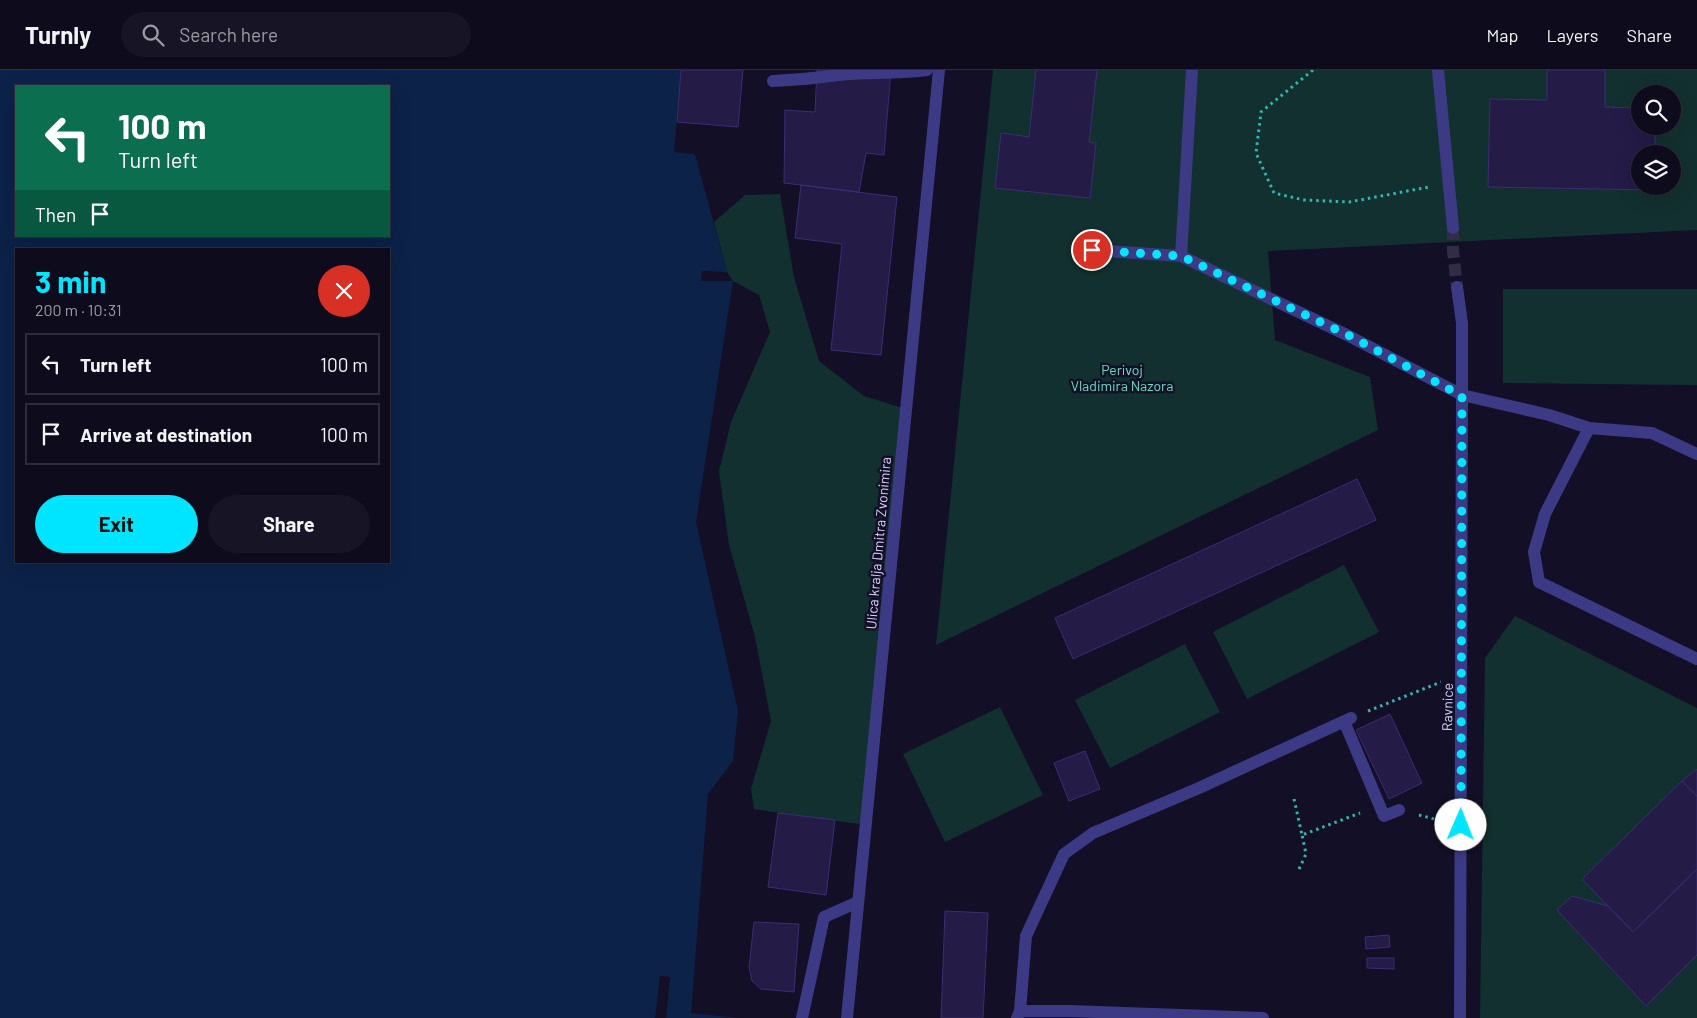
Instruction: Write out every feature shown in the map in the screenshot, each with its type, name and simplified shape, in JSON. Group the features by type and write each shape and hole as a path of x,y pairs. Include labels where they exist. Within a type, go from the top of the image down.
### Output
{"street":[{"path":"773,81 927,70"},
{"name":"Ulica kralja Dmitra Zvonimira","path":"847,1018 938,70"},
{"path":"1181,256 1192,70"},
{"path":"1438,70 1453,228"},
{"path":"1092,250 1181,256 1348,335 1462,396 1549,415 1589,428 1652,433 1697,454"},
{"name":"Ravnice","path":"1457,287 1462,323 1460,1018"},
{"path":"1589,428 1545,514 1534,552 1539,582 1697,659"},
{"path":"1263,1018 1070,1010 1019,1015 1026,936 1064,854 1093,833 1199,788 1348,719 1384,816 1399,810"},
{"path":"802,1018 824,917 858,902"}],"path":[{"path":"1312,70 1261,112 1256,153 1274,193 1304,200 1348,202 1449,183"},
{"path":"1348,719 1462,674"},
{"path":"1294,799 1306,854 1299,869"},
{"path":"1302,835 1334,824 1379,804"}],"green space":[{"name":"Perivoj Vladimira Nazora","path":"993,70 1697,70 1697,230 1268,251 1275,340 1370,377 1378,430 936,645"},
{"path":"780,194 794,277 819,361 864,396 906,409 866,825 754,809 751,789 771,721 755,637 729,545 719,471 731,422 770,332 759,295 733,281 727,272 714,222 745,195"},
{"path":"1503,289 1697,289 1697,385 1503,383"},
{"path":"1344,565 1379,632 1247,699 1213,632"},
{"path":"1515,616 1697,708 1697,1018 1480,1018 1485,658"},
{"path":"1185,644 1220,712 1110,768 1075,700"},
{"path":"1000,707 1043,795 945,842 903,754"}],"water":[{"path":"0,70 681,70 674,152 695,154 727,272 702,271 701,281 733,281 696,522 738,711 733,761 708,794 691,1013 739,1018 666,1018 670,977 660,976 655,1018 0,1018"}],"building":[{"path":"681,70 743,70 738,127 677,122"},
{"path":"817,70 891,70 884,155 866,153 859,192 784,183 785,110 815,112"},
{"path":"1036,70 1097,70 1089,142 1096,143 1090,198 995,188 1001,133 1029,137"},
{"path":"1547,70 1605,70 1605,107 1631,108 1631,135 1655,135 1655,145 1631,145 1631,190 1488,187 1490,99 1547,100"},
{"path":"801,185 897,197 881,355 831,350 842,244 795,238"},
{"path":"1357,479 1376,520 1073,659 1055,618"},
{"path":"1390,714 1422,783 1389,799 1356,730"},
{"path":"1085,751 1100,789 1069,801 1054,763"},
{"path":"1697,769 1697,796 1682,781"},
{"path":"1682,781 1697,796 1697,869 1633,932 1582,879"},
{"path":"778,813 835,820 826,895 768,887"},
{"path":"1697,869 1697,955 1646,1006 1557,910 1572,896 1608,906 1633,932"},
{"path":"945,911 988,913 983,1018 941,1018"},
{"path":"754,922 799,924 794,992 761,989 752,981 749,967"},
{"path":"1389,935 1390,947 1366,949 1365,937"},
{"path":"1367,958 1394,958 1394,969 1367,968"}],"tunnel":[{"path":"1453,228 1453,251 1457,287"}],"route":[{"path":"1092,250 1181,256 1348,335 1462,396 1461,825"}]}
